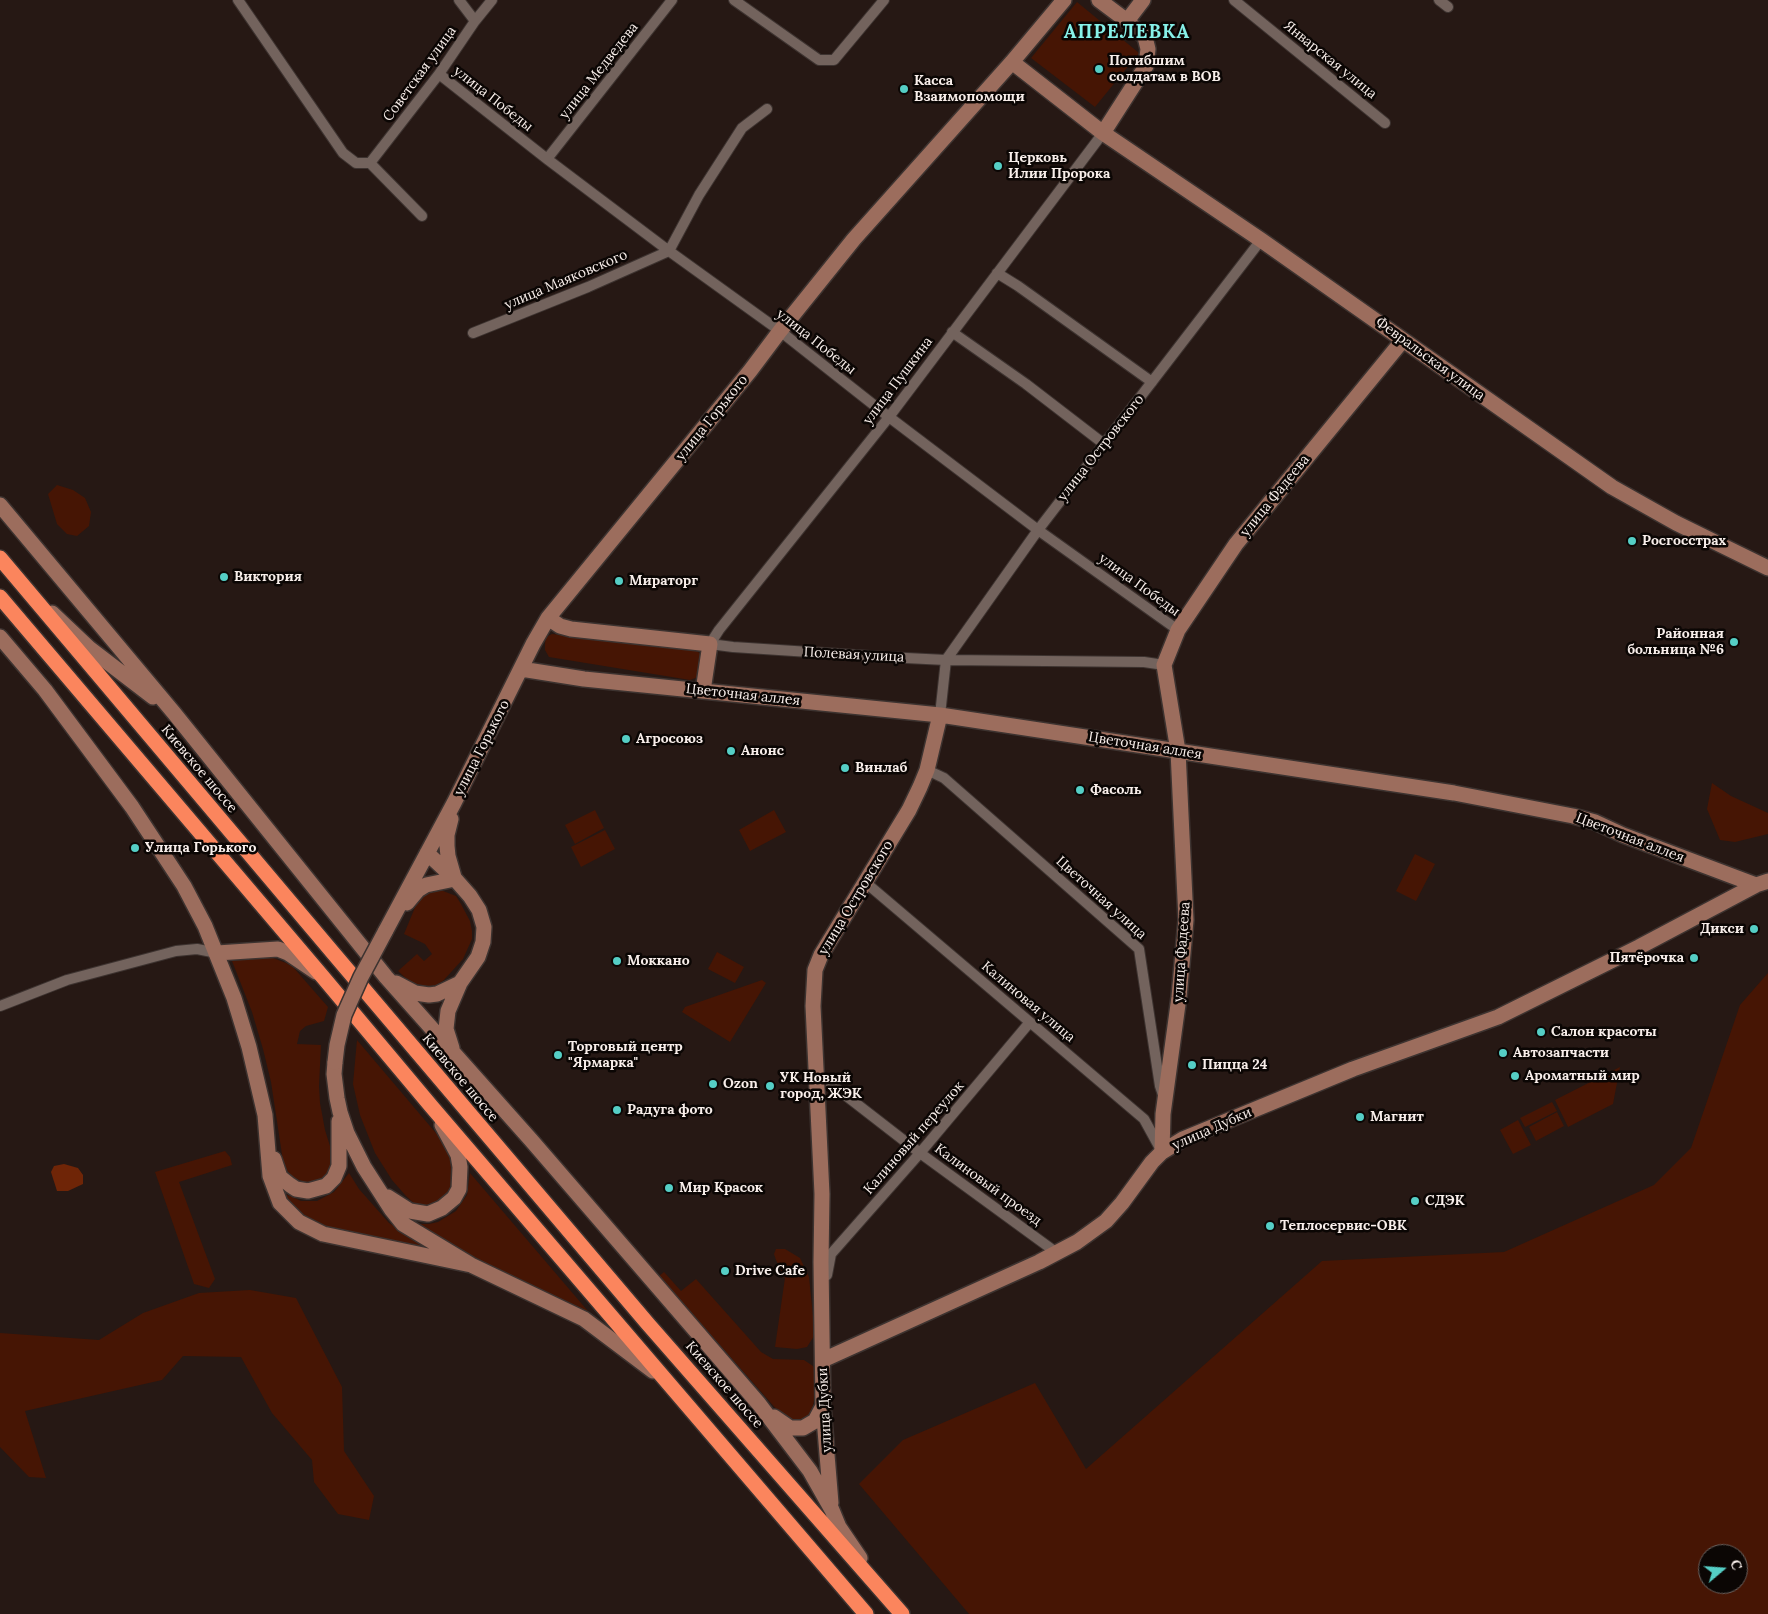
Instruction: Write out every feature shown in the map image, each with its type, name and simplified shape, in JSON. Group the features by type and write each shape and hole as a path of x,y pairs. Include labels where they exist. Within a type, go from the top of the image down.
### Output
{"highway":[{"name":"Киевское шоссе","path":"0,558 648,1324 902,1614"},
{"path":"0,597 431,1106 866,1614"}],"main road":[{"name":"улица Горького","path":"454,803 520,669 548,618 750,372 780,331 861,232 1012,62 1064,0"},
{"path":"1099,0 1127,20 1145,38 1148,49 1146,66 1103,133"},
{"path":"1127,20 1143,0"},
{"name":"Февральская улица","path":"1012,62 1103,133 1261,240 1612,487 1676,523 1768,568"},
{"name":"улица Фадеева","path":"1162,1152 1163,1114 1179,996 1186,920 1178,751 1164,665 1178,630 1236,544 1403,340"},
{"path":"0,505 174,713 386,977 454,1052 759,1404 810,1470 844,1536 885,1594"},
{"path":"31,594 100,658 174,713"},
{"name":"Полевая улица","path":"548,618 560,626 571,629 710,644"},
{"path":"0,637 45,690 132,807 184,886 217,953 234,998 249,1047 265,1115 270,1176 280,1203 292,1217 323,1234 471,1265"},
{"path":"703,691 710,644"},
{"name":"Цветочная аллея","path":"520,669 584,679 940,715 1454,793 1595,822 1624,836 1762,883"},
{"name":"улица Островского","path":"823,1360 824,1269 813,1006 815,970 821,955 909,810 920,788 927,770 940,715"},
{"path":"454,803 361,977 344,1015 336,1044 335,1062 335,1084 340,1112 354,1148 376,1186 391,1209 408,1228 471,1265 584,1319 668,1382"},
{"path":"454,803 446,839 448,856 455,878"},
{"path":"427,853 455,878 476,905 483,921 483,942 478,957 460,983 446,1018 446,1029 454,1052"},
{"path":"385,932 413,895 422,887 430,883 455,878"},
{"name":"улица Дубки","path":"832,1510 823,1406 823,1360 1057,1253 1106,1221 1122,1203 1152,1162 1162,1152 1183,1139 1353,1068 1498,1017 1762,883"},
{"path":"217,953 278,949 288,953 322,976"},
{"path":"386,977 410,991 424,995 437,994 460,983"},
{"path":"376,1186 403,1208 414,1213 428,1214 436,1212 454,1198 459,1188 460,1180 458,1155 448,1133 431,1106"},
{"path":"268,1141 277,1169 285,1182 296,1189 320,1189 331,1182 339,1166 340,1112"},
{"path":"759,1404 785,1426 798,1429 808,1426 815,1421 823,1406"}],"street":[{"path":"238,0 343,153 356,163 370,163 422,216"},
{"path":"459,0 474,21"},
{"name":"Советская улица","path":"370,163 439,74 474,21 492,0"},
{"name":"улица Медведева","path":"547,159 672,0"},
{"path":"734,0 819,60 834,60 884,0"},
{"name":"Январская улица","path":"1234,0 1385,123"},
{"path":"1439,0 1448,7"},
{"name":"улица Победы","path":"439,74 547,159 669,251 780,331 1038,530 1178,630"},
{"path":"669,251 698,196 742,128 767,109"},
{"name":"улица Пушкина","path":"710,644 719,630 888,416 1103,133"},
{"name":"улица Островского","path":"946,660 1038,530 1261,240"},
{"name":"улица Маяковского","path":"474,333 588,287 669,251"},
{"path":"997,273 1152,382"},
{"path":"952,332 1026,384 1104,444"},
{"name":"Полевая улица","path":"710,644 946,660 1144,662 1164,665"},
{"path":"940,715 946,660"},
{"name":"Цветочная улица","path":"927,770 944,778 1139,949 1160,1086 1165,1100"},
{"name":"Калиновая улица","path":"865,882 1144,1119 1162,1152"},
{"path":"0,1006 66,980 176,951 197,949 217,953"},
{"name":"Калиновый переулок","path":"824,1269 831,1254 920,1153 1030,1022"},
{"name":"Калиновый проезд","path":"831,1084 920,1153 1057,1253"}],"shaded area":[{"path":"1077,2 1139,53 1095,107 1031,58"},
{"path":"57,485 73,490 85,498 91,512 89,526 77,536 67,534 57,524 48,494"},
{"path":"552,634 692,648 701,654 698,677 690,680 549,657 545,650 545,644 546,637"},
{"path":"1712,783 1731,796 1768,813 1768,834 1735,842 1720,840 1707,809"},
{"path":"595,810 604,828 575,844 565,825"},
{"path":"774,810 786,832 750,851 739,830"},
{"path":"605,830 615,849 581,867 571,847"},
{"path":"1415,854 1435,864 1416,901 1396,891"},
{"path":"438,889 456,896 470,921 472,939 463,959 443,981 436,985 428,986 411,983 398,971 417,954 424,961 432,954 425,944 404,934 416,905 427,892"},
{"path":"717,952 744,967 735,983 708,969"},
{"path":"273,958 293,967 328,1007 324,1021 306,1026 300,1031 297,1044 321,1045 320,1103 325,1130 334,1159 327,1174 322,1179 314,1182 307,1183 294,1178 288,1172 283,1161 271,1082 263,1049 252,1012 232,961"},
{"path":"1768,973 1768,1614 969,1614 859,1484 903,1440 1035,1383 1086,1469 1322,1261 1504,1252 1654,1185 1691,1148 1740,1005"},
{"path":"762,980 766,983 730,1042 682,1012 685,1007"},
{"path":"357,1040 446,1145 452,1157 455,1186 444,1199 428,1207 417,1206 406,1196 392,1180 375,1153 360,1115 353,1084"},
{"path":"1620,1067 1613,1104 1568,1127 1555,1100"},
{"path":"1552,1102 1557,1111 1525,1127 1520,1118"},
{"path":"1557,1112 1564,1126 1536,1141 1529,1127"},
{"path":"1518,1120 1531,1145 1513,1154 1500,1130"},
{"path":"225,1151 230,1157 232,1165 179,1182 215,1279 209,1288 194,1284 155,1172"},
{"path":"64,1164 78,1168 83,1175 83,1184 68,1191 57,1191 51,1172 54,1166"},
{"path":"349,1173 359,1189 389,1223 427,1247 328,1229 299,1214 281,1192 301,1201 317,1201 334,1192"},
{"path":"470,1173 593,1317 450,1245 415,1224 438,1222 456,1211 467,1195"},
{"path":"776,1249 785,1249 800,1258 809,1277 814,1336 807,1347 797,1349 775,1347 785,1278 774,1254"},
{"path":"664,1272 681,1291 696,1279 761,1352 773,1359 804,1360 813,1366 815,1370 815,1396 811,1415 797,1422 789,1421 778,1411 659,1276"},
{"path":"250,1290 296,1298 342,1387 344,1451 374,1496 369,1520 338,1514 314,1482 312,1460 272,1413 241,1357 183,1356 162,1380 25,1411 46,1478 29,1477 0,1447 0,1333 99,1340 143,1313 199,1293"}],"place":[{"name":"Погибшим солдатам в ВОВ","path":"1099,69"},
{"name":"Касса Взаимопомощи","path":"904,89"},
{"name":"Церковь Илии Пророка","path":"998,166"},
{"name":"Росгосстрах","path":"1632,541"},
{"name":"Виктория","path":"224,577"},
{"name":"Мираторг","path":"619,581"},
{"name":"Районная больница №6","path":"1734,642"},
{"name":"Агросоюз","path":"626,739"},
{"name":"Анонс","path":"731,751"},
{"name":"Винлаб","path":"845,768"},
{"name":"Фасоль","path":"1080,790"},
{"name":"Улица Горького","path":"135,848"},
{"name":"Дикси","path":"1754,929"},
{"name":"Пятёрочка","path":"1694,958"},
{"name":"Моккано","path":"617,961"},
{"name":"Салон красоты","path":"1541,1032"},
{"name":"Автозапчасти","path":"1503,1053"},
{"name":"Торговый центр \"Ярмарка\"","path":"558,1055"},
{"name":"Пицца 24","path":"1192,1065"},
{"name":"Ароматный мир","path":"1515,1076"},
{"name":"Ozon","path":"713,1084"},
{"name":"УК Новый город, ЖЭК","path":"770,1086"},
{"name":"Радуга фото","path":"617,1110"},
{"name":"Магнит","path":"1360,1117"},
{"name":"Мир Красок","path":"669,1188"},
{"name":"СДЭК","path":"1415,1201"},
{"name":"Теплосервис-ОВК","path":"1270,1226"},
{"name":"Drive Cafe","path":"725,1271"}],"district":[{"name":"АПРЕЛЕВКА","path":"1127,33"}]}
